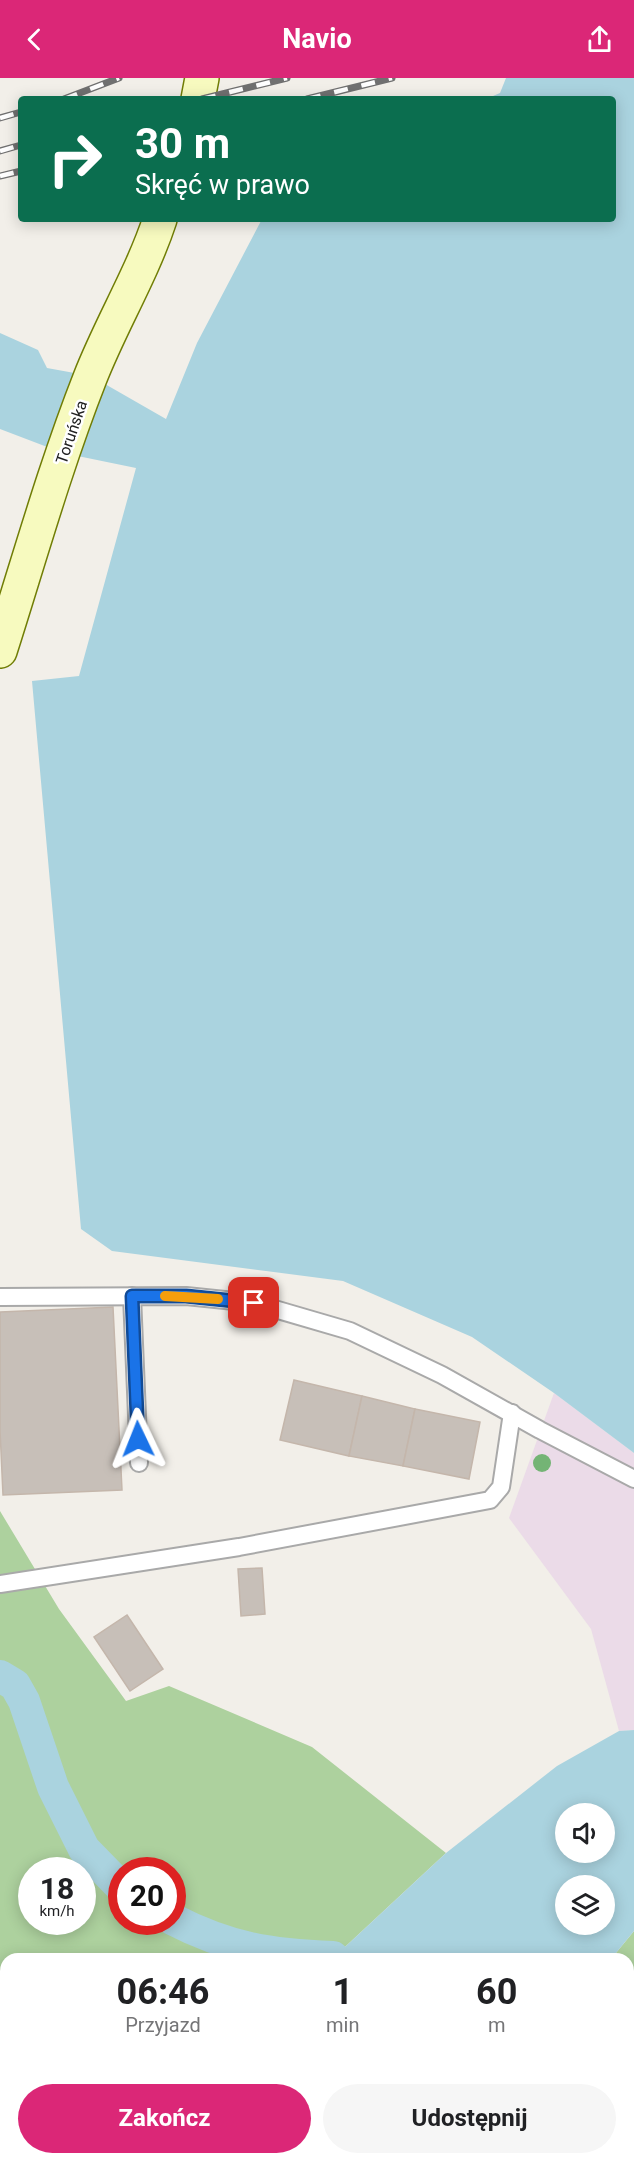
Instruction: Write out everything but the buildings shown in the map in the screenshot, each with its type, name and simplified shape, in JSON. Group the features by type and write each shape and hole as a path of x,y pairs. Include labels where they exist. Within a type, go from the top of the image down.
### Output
{"street":[{"path":"199,96 202,78"},
{"name":"Toruńska","path":"0,651 63,453 91,376 151,247 159,222"}],"lane":[{"path":"132,1296 139,1463"},
{"path":"0,1297 186,1296 254,1303 350,1331 442,1375 634,1479"},
{"path":"0,1584 239,1547 490,1500 501,1487 512,1413"}],"shaded area":[{"path":"554,1393 634,1453 634,1730 619,1731 591,1629 509,1518"}],"green space":[{"path":"0,1511 59,1609 126,1701 169,1686 312,1747 446,1853 338,1953 0,1953"},
{"path":"634,1931 634,1953 616,1953"}],"water":[{"path":"506,78 634,78 634,1453 554,1393 472,1337 343,1281 112,1251 81,1229 32,681 79,676 136,468 63,453 0,429 0,333 38,350 47,368 91,376 166,419 197,343 260,222 616,222 616,96 493,96 500,93"},
{"path":"634,1730 634,1931 616,1953 338,1953 446,1853 557,1766 619,1731"}],"waterway":[{"path":"0,1676 15,1685 24,1701 53,1787 84,1849 108,1874"},
{"path":"186,1926 231,1943 280,1953"}],"railway":[{"path":"72,96 119,78"},
{"path":"214,96 287,78"},
{"path":"319,96 392,78"},
{"path":"0,118 18,113"},
{"path":"0,151 18,146"},
{"path":"0,176 18,172"}],"slow traffic":[{"path":"165,1296 218,1299"}],"route":[{"path":"138,1439 132,1296 186,1296 254,1303"}]}
